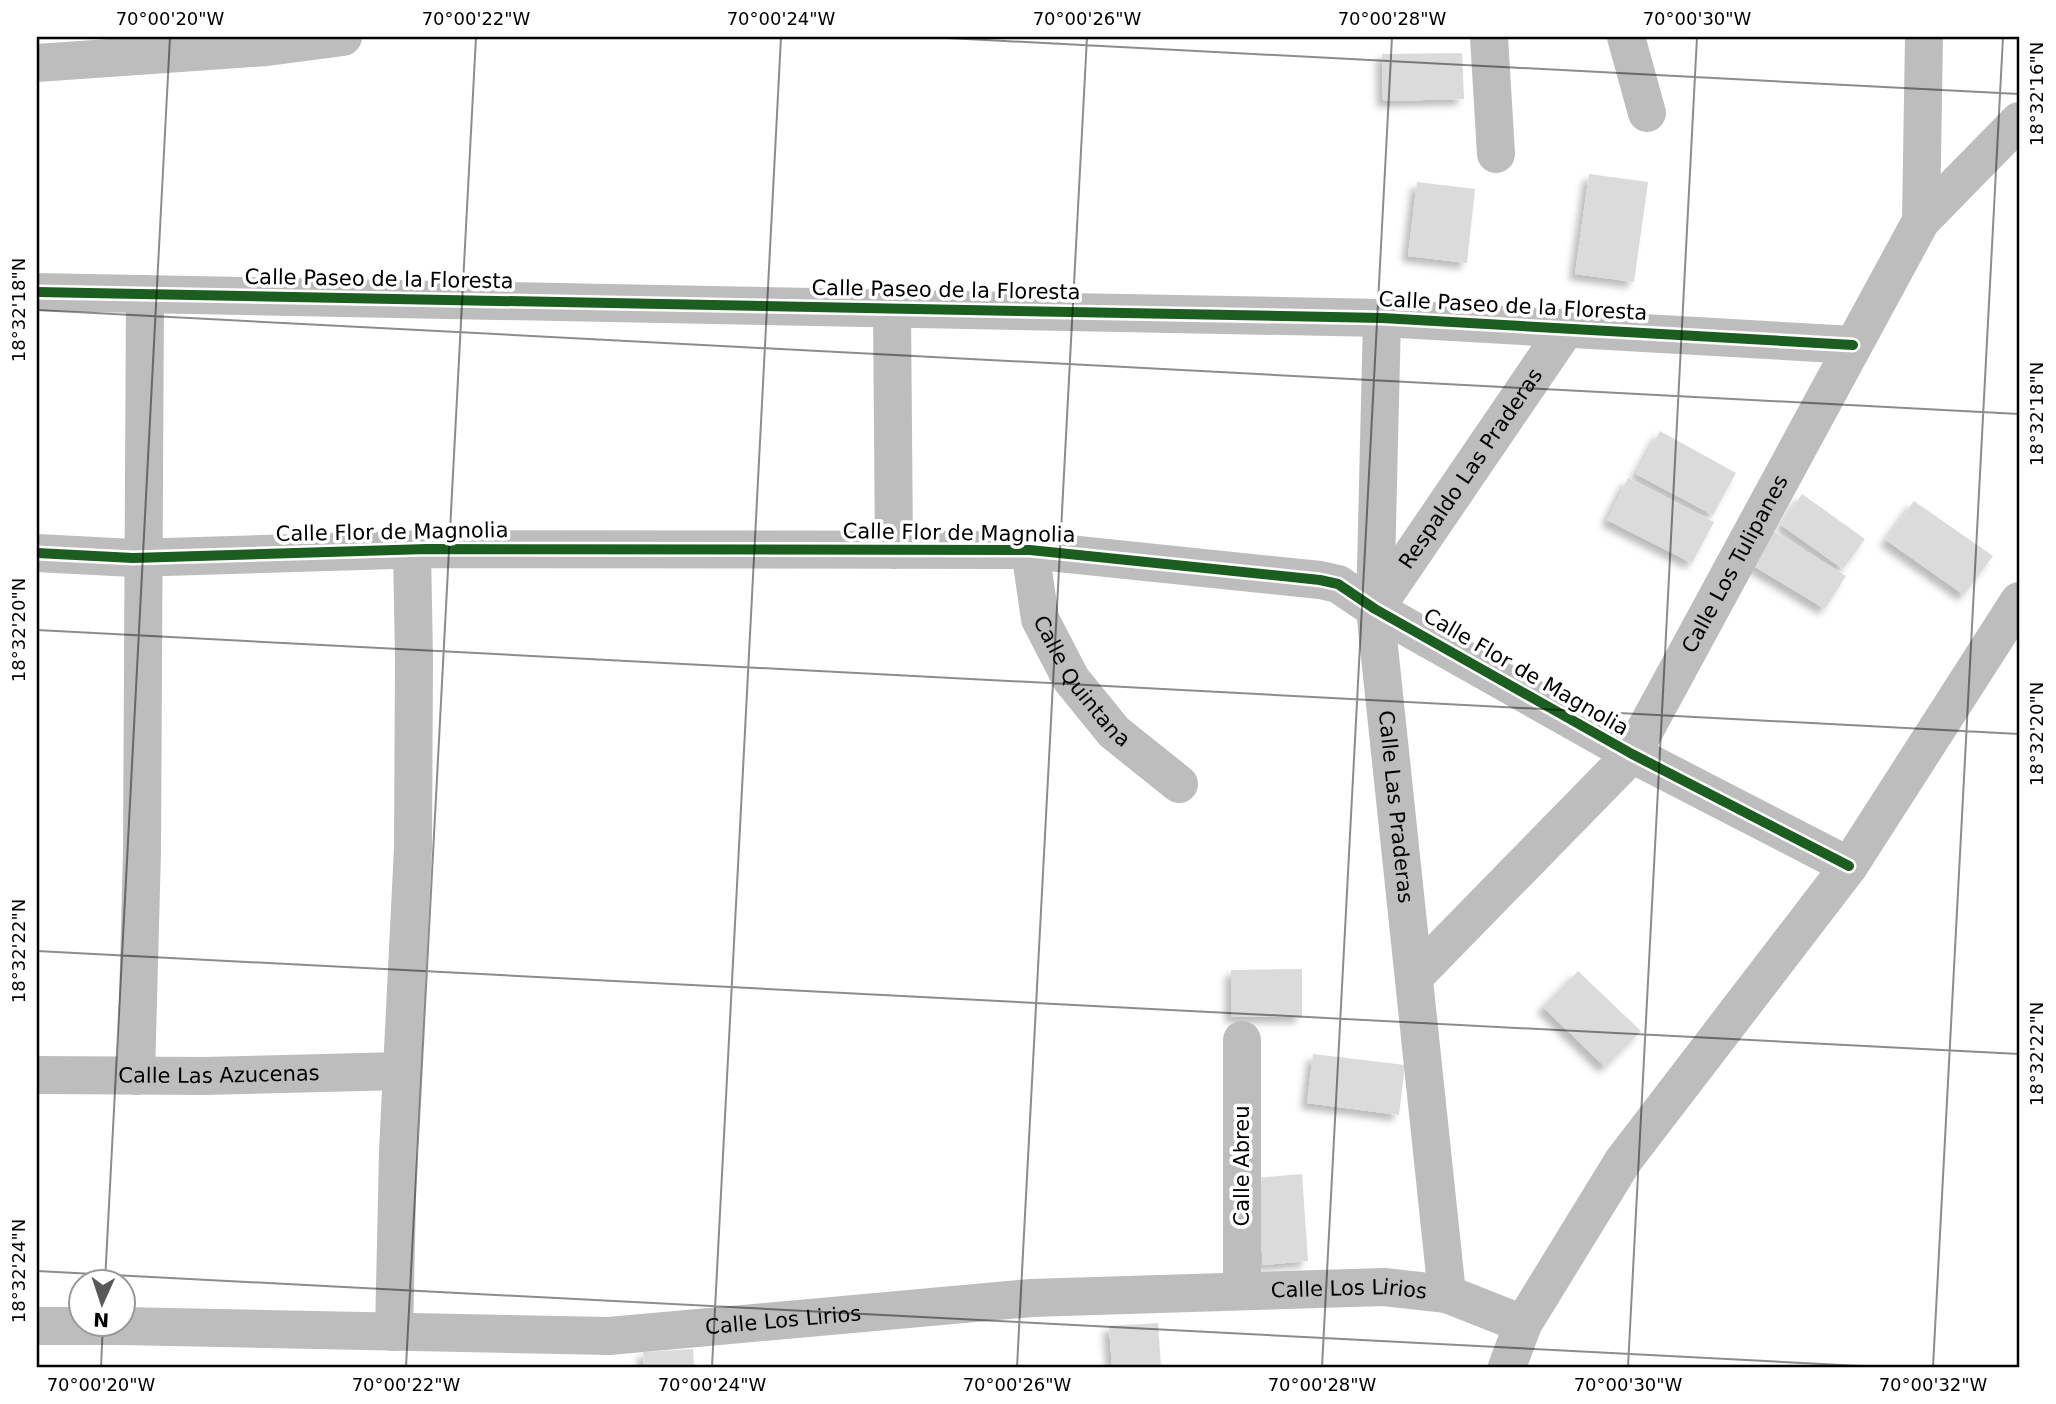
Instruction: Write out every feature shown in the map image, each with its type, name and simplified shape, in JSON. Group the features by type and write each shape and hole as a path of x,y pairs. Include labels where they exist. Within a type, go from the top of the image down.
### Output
{"street":[{"path":"37,63 267,47 343,37"},
{"path":"1489,37 1496,154"},
{"path":"1626,37 1647,113"},
{"path":"1921,221 1924,37"},
{"name":"Calle Los Tulipanes","path":"1414,978 1632,754 1921,221 2019,121"},
{"name":"Calle Paseo de la Floresta","path":"37,292 1382,318 1853,345"},
{"path":"135,1076 142,851 145,294"},
{"path":"892,309 894,550"},
{"name":"Calle Las Praderas","path":"1382,318 1375,609 1447,1294"},
{"name":"Respaldo Las Praderas","path":"1375,609 1567,327"},
{"path":"394,1332 398,1151 413,848 412,550"},
{"name":"Calle Flor de Magnolia","path":"37,553 143,558 412,550 1030,550 1320,580 1338,584 1375,609 1632,754 1849,866"},
{"name":"Calle Quintana","path":"1030,550 1040,619 1071,679 1114,732 1179,784"},
{"path":"1507,1367 1523,1324 1623,1161 1849,866 2019,601"},
{"name":"Calle Abreu","path":"1242,1041 1242,1291"},
{"name":"Calle Las Azucenas","path":"37,1075 402,1071"},
{"name":"Calle Los Lirios","path":"37,1326 609,1336 1031,1298 1384,1287 1447,1294 1523,1324"}],"building":[{"path":"1462,53 1464,99 1383,101 1382,54"},
{"path":"1589,174 1648,182 1634,282 1575,274"},
{"path":"1417,182 1475,189 1467,263 1408,256"},
{"path":"1660,431 1736,473 1713,515 1636,474"},
{"path":"1628,478 1714,522 1692,563 1607,520"},
{"path":"1802,494 1865,539 1843,569 1781,525"},
{"path":"1914,501 1993,556 1964,595 1886,540"},
{"path":"1773,531 1846,576 1825,609 1752,565"},
{"path":"1302,969 1302,1017 1231,1017 1231,970"},
{"path":"1578,971 1641,1031 1605,1067 1543,1007"},
{"path":"1313,1054 1405,1065 1399,1115 1307,1103"},
{"path":"1302,1174 1308,1261 1263,1265 1256,1178"},
{"path":"1158,1323 1161,1367 1112,1367 1109,1326"},
{"path":"693,1349 694,1367 644,1367 643,1352"}],"cycle path":[{"path":"37,292 1382,318 1853,345"},
{"path":"37,553 133,558 427,549 1030,550 1320,580 1338,584 1375,609 1632,754 1849,866"}]}
